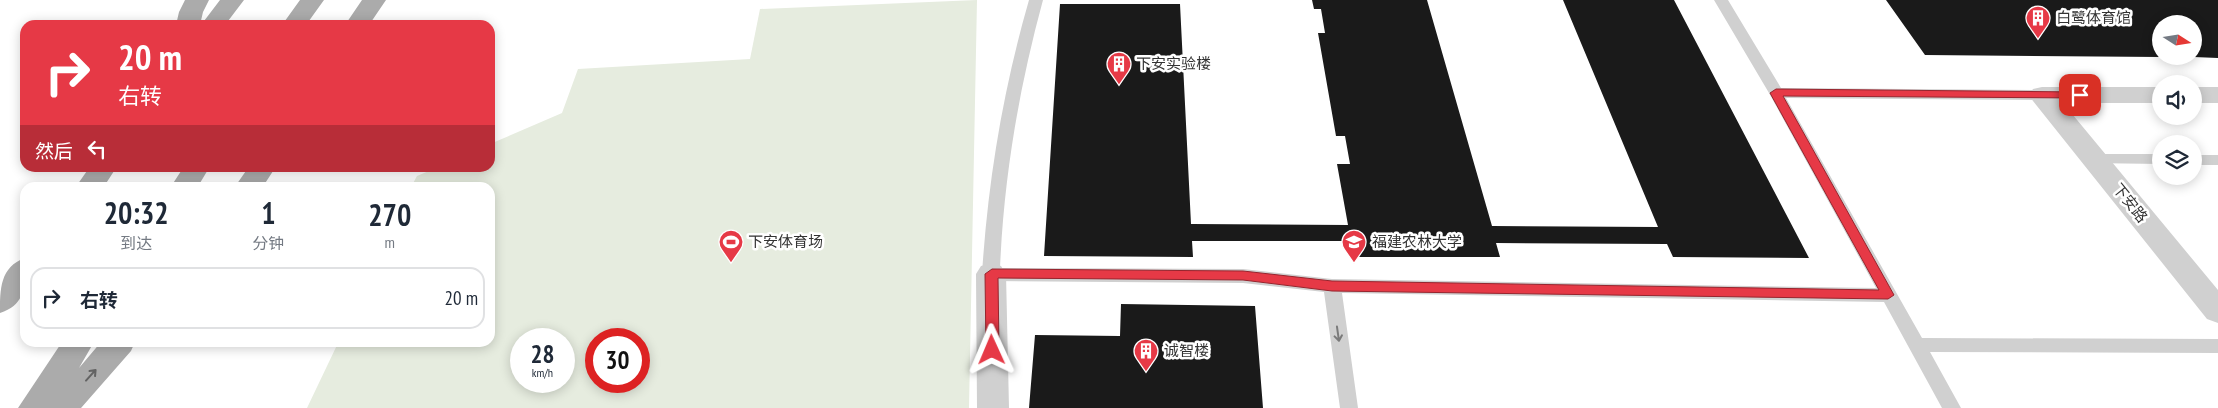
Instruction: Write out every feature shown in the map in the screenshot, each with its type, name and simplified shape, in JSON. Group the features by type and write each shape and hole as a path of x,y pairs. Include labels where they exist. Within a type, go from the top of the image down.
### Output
{"main road":[{"path":"189,20 197,0"},
{"path":"217,20 232,0"},
{"path":"298,20 312,0"},
{"path":"360,20 374,0"},
{"path":"0,302 20,276"},
{"path":"34,408 76,347"},
{"path":"62,408 116,347"}],"street":[{"path":"2042,95 2152,95"},
{"name":"下安路","path":"2042,95 2218,311"},
{"path":"2202,95 2218,95"},
{"path":"992,274 993,408"}],"lane":[{"path":"1036,0 1007,119 997,186 992,274 1243,276 1332,286 1888,295"},
{"path":"1721,0 1776,93 1952,408"},
{"path":"1776,93 2042,95"},
{"path":"2094,159 2152,160"},
{"path":"2202,160 2218,160"},
{"path":"1332,286 1348,408"},
{"path":"1916,344 2218,346"}],"shaded area":[{"name":"下安体育场","path":"977,0 969,408 307,408 336,347 495,347 495,182 414,182 417,176 426,172 495,172 495,142 562,113 578,69 750,59 760,9"}],"building":[{"name":"下安实验楼","path":"1312,0 1427,0 1492,226 1658,227 1563,0 1674,0 1809,258 1673,257 1667,244 1496,243 1500,257 1356,257 1354,241 1192,241 1193,257 1044,256 1060,4 1180,4 1191,224 1348,225 1337,164 1350,164 1345,136 1336,136 1318,33 1325,33 1321,9 1314,9"},
{"name":"白鹭体育馆","path":"1886,0 2218,0 2218,58 2202,57 2202,15 2152,15 2152,57 1925,55"},
{"name":"诚智楼","path":"1121,304 1255,306 1263,408 1029,408 1035,335 1120,336"}],"place":[{"name":"白鹭体育馆","path":"2038,39"},
{"name":"下安实验楼","path":"1119,85"},
{"name":"下安体育场","path":"731,263"},
{"name":"福建农林大学","path":"1354,263"},
{"name":"诚智楼","path":"1146,372"}],"route":[{"path":"992,350 992,274 1243,276 1332,286 1888,295 1776,93 2080,95"}]}
